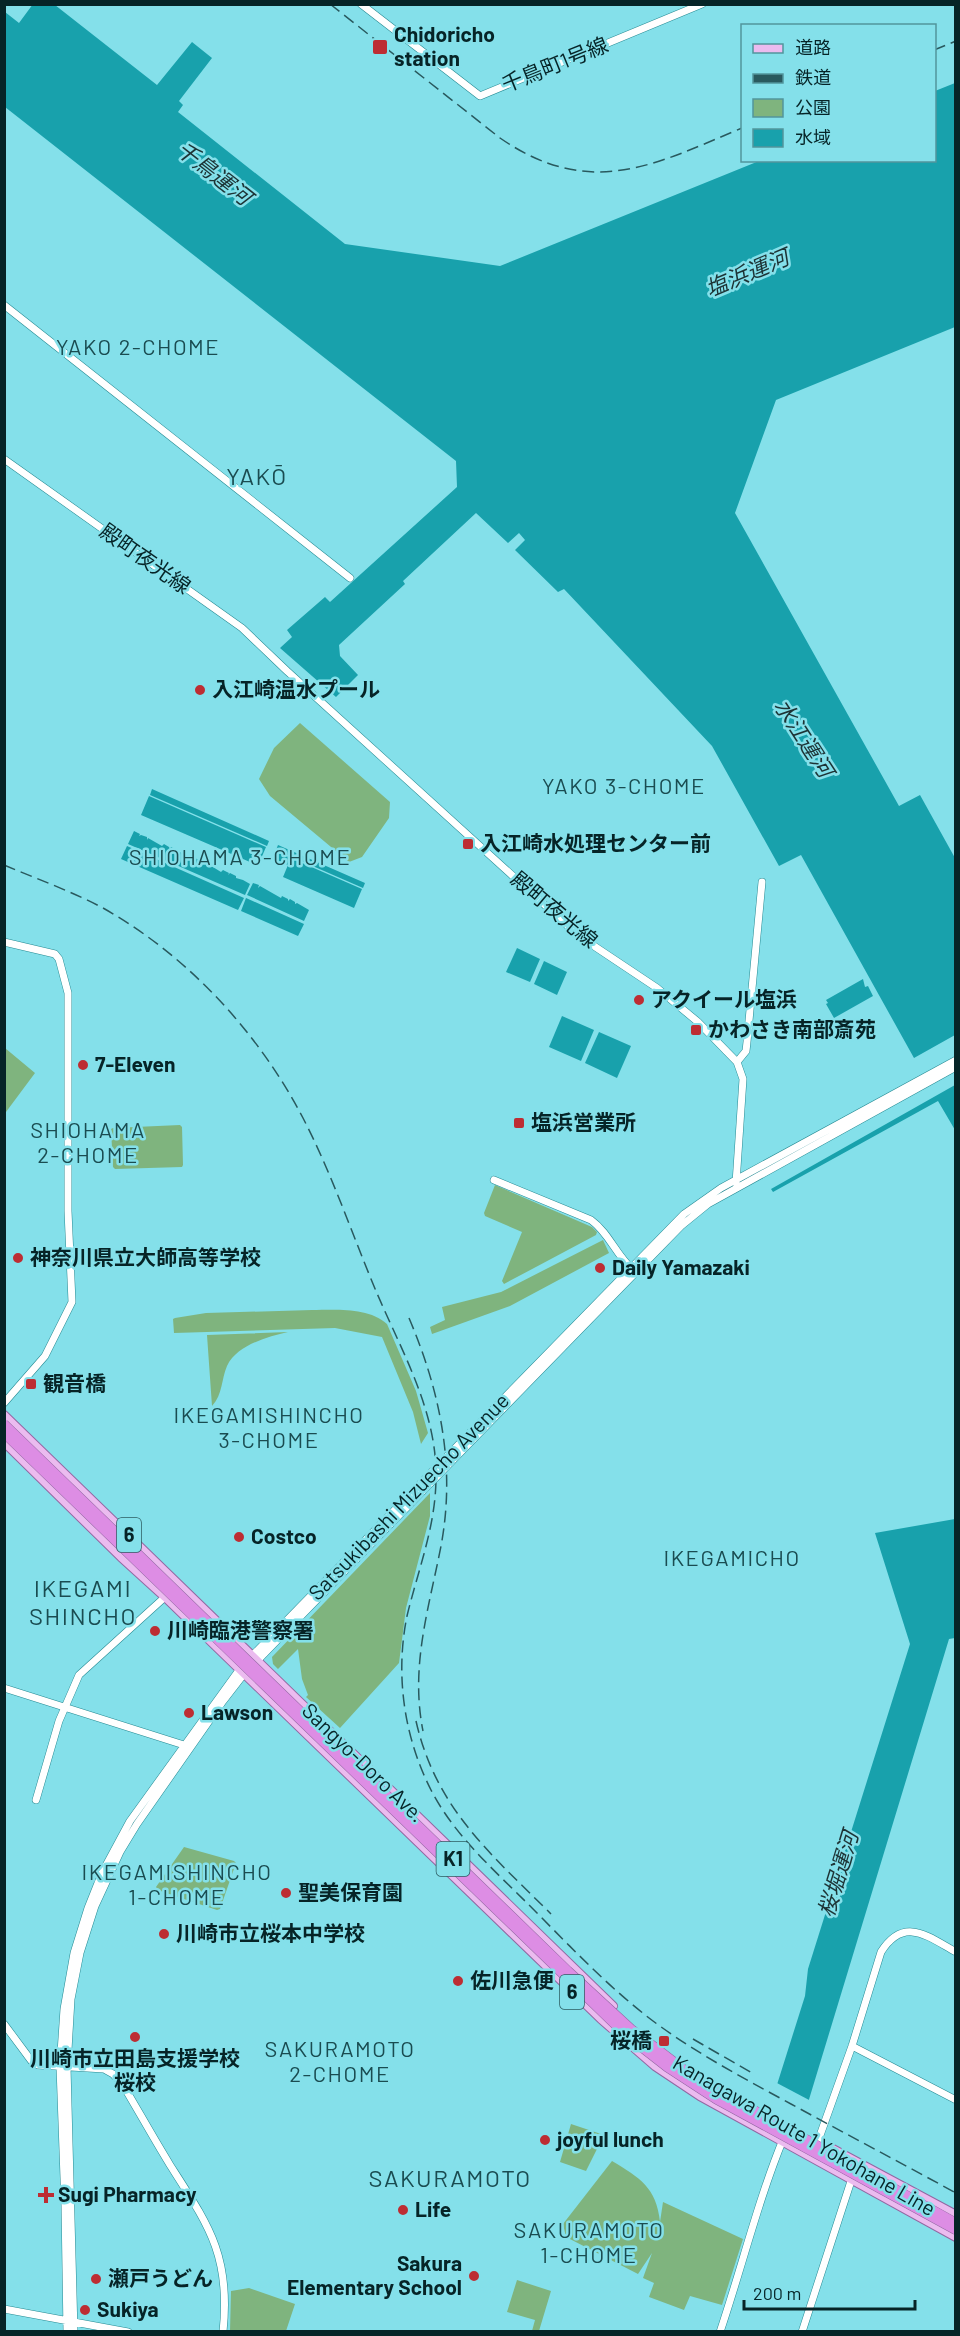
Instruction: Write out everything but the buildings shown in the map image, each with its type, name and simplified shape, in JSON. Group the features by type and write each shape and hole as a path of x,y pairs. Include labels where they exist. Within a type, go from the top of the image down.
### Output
{"highway":[{"name":"Kanagawa Route 1 Yokohane Line","path":"4,1424 568,1971 650,2046 720,2093 956,2223"},
{"name":"Kanagawa Route 1 Yokohane Line","path":"4,1433 626,2036 667,2067 716,2099 956,2230"}],"main road":[{"name":"Sangyo-Doro Ave.","path":"4,1415 633,2026 674,2059 717,2087 956,2215"},
{"name":"Sangyo-Doro Ave.","path":"4,1442 602,2021 655,2066 700,2096 956,2237"}],"street":[{"name":"千鳥町1号線","path":"361,4 480,96 702,4"},
{"path":"4,305 350,578"},
{"name":"殿町夜光線","path":"4,459 242,628 579,936 657,988 698,1022 737,1062"},
{"path":"736,1185 743,1079 737,1062 746,1051 762,882"},
{"path":"4,942 56,954 68,993 68,1211 72,1302 45,1356 4,1403"},
{"name":"Satsukibashi Mizuecho Avenue","path":"736,1185 956,1060"},
{"name":"Satsukibashi Mizuecho Avenue","path":"255,1658 689,1210 708,1196 736,1185 956,1067"},
{"path":"494,1180 591,1220 605,1233 619,1256 632,1270"},
{"name":"Satsukibashi Mizuecho Avenue","path":"67,2331 70,2321 64,2067 66,1991 77,1942 102,1873 130,1821 184,1745 241,1672 531,1382 632,1270"},
{"path":"36,1800 64,1707 82,1671 165,1597"},
{"name":"Satsukibashi Mizuecho Avenue","path":"64,2067 71,1998 80,1953 107,1876 136,1824 241,1672"},
{"path":"4,1688 184,1745"},
{"path":"367,1792 375,1775"},
{"path":"523,1944 529,1925"},
{"path":"818,2141 882,1952 889,1941 899,1934 910,1931 920,1933 956,1952"},
{"path":"540,1960 552,1947"},
{"path":"4,2024 33,2063 41,2067 104,2069 118,2078 211,2232 222,2270 225,2305 223,2331"},
{"path":"852,2046 956,2100"},
{"path":"720,2331 743,2263 748,2239 789,2126"},
{"path":"802,2331 852,2178"},
{"path":"4,2309 128,2331"},
{"name":"Satsukibashi Mizuecho Avenue","path":"70,2321 74,2331"}],"green space":[{"path":"300,723 390,802 389,818 362,857 349,862 270,796 259,779 274,748"},
{"path":"5,1048 35,1073 6,1112 4,1111"},
{"path":"180,1125 182,1127 182,1167 115,1169 113,1167 111,1129"},
{"path":"495,1185 592,1227 597,1232 596,1235 504,1284 502,1281 522,1232 485,1216 484,1213"},
{"path":"603,1240 609,1253 510,1306 432,1334 430,1327 445,1320 442,1307 501,1292"},
{"path":"312,1310 361,1312 387,1324 416,1391 428,1433 421,1444 413,1412 382,1337 335,1328 174,1333 173,1319 175,1318 206,1313"},
{"path":"288,1332 262,1339 238,1353 227,1366 220,1392 212,1406 207,1335"},
{"path":"430,1493 430,1516 406,1608 399,1663 340,1728 306,1697 308,1695 302,1679 298,1649 278,1669 273,1664 272,1657"},
{"path":"184,1847 236,1863 220,1909 217,1910 157,1890 156,1887"},
{"path":"571,2124 604,2135 586,2171 560,2162"},
{"path":"612,2161 645,2185 655,2200 660,2222 663,2202 743,2239 722,2305 690,2296 684,2310 649,2297 654,2283 643,2278 652,2253 638,2274 566,2237 563,2224"},
{"path":"517,2280 551,2291 539,2331 532,2331 535,2320 507,2312"},
{"path":"249,2288 295,2304 286,2331 230,2331 231,2291"}],"water":[{"path":"33,4 55,5 157,85 192,42 212,58 179,101 183,105 178,112 345,244 500,266 757,162 936,162 936,91 955,83 955,327 776,400 735,513 899,806 920,795 955,858 955,1035 914,1058 801,855 779,866 712,746 564,589 558,592 515,550 525,540 519,533 508,543 476,513 403,581 405,584 339,645 340,656 358,675 336,697 280,648 292,637 287,630 325,597 330,602 457,487 456,461 5,107 5,12 19,23"},
{"path":"152,789 269,841 267,846 150,795"},
{"path":"149,796 266,847 260,861 253,858 250,862 141,815"},
{"path":"134,831 140,834 139,836 147,837 147,840 148,838 162,846 164,844 170,850 171,847 177,850 176,852 192,859 193,857 199,860 198,862 201,860 207,863 206,865 221,872 223,870 229,873 228,875 230,873 250,884 245,895 128,844"},
{"path":"278,845 365,883 363,888 276,850"},
{"path":"127,846 244,898 238,910 121,859"},
{"path":"277,852 362,889 354,908 283,877 288,865 273,859"},
{"path":"253,883 259,885 258,888 260,886 309,910 304,921 247,895"},
{"path":"246,898 304,924 298,936 241,911"},
{"path":"517,948 540,959 530,982 506,972"},
{"path":"544,961 567,972 557,995 534,984"},
{"path":"863,979 865,987 868,986 873,996 834,1018 826,1000"},
{"path":"562,1016 594,1030 581,1061 549,1047"},
{"path":"599,1032 631,1046 617,1078 585,1063"},
{"path":"955,1085 955,1130 938,1101 773,1192 771,1189"},
{"name":"桜堀運河","path":"955,1519 955,1638 949,1639 807,2106 775,2091 805,1996 808,1969 910,1644 875,1533"}],"pier":[{"path":"775,2082 811,2101 809,2108 806,2109 773,2093"}],"railway":[{"path":"330,4 500,138 533,157 563,168 593,172 622,170 650,164 741,128"},
{"path":"936,49 956,41"},
{"path":"4,865 103,908 134,927 192,973 242,1026 265,1056 285,1086 313,1139 416,1381 431,1428 436,1477 433,1513 407,1616 403,1638 402,1683 404,1705 414,1749 431,1790 451,1822 489,1865 574,1950 620,1994 653,2021 738,2075 956,2193"},
{"path":"409,1318 437,1401 446,1458 447,1487 441,1546 420,1660 420,1707 423,1731"},
{"path":"416,1721 425,1752 437,1780 468,1828 551,1914"},
{"path":"693,2039 752,2073"}],"place":[{"name":"Chidoricho station","path":"380,47"},
{"name":"入江崎温水プール","path":"200,690"},
{"name":"入江崎水処理センター前","path":"468,844"},
{"name":"アクイール塩浜","path":"639,1000"},
{"name":"かわさき南部斎苑","path":"696,1030"},
{"name":"7-Eleven","path":"83,1065"},
{"name":"塩浜営業所","path":"519,1123"},
{"name":"神奈川県立大師高等学校","path":"18,1258"},
{"name":"Daily Yamazaki","path":"600,1268"},
{"name":"観音橋","path":"31,1384"},
{"name":"Costco","path":"239,1537"},
{"name":"川崎臨港警察署","path":"155,1631"},
{"name":"Lawson","path":"189,1713"},
{"name":"聖美保育園","path":"286,1893"},
{"name":"川崎市立桜本中学校","path":"164,1934"},
{"name":"佐川急便","path":"458,1981"},
{"name":"川崎市立田島支援学校 桜校","path":"135,2037"},
{"name":"桜橋","path":"664,2041"},
{"name":"joyful lunch","path":"545,2140"},
{"name":"Sugi Pharmacy","path":"46,2195"},
{"name":"Life","path":"403,2210"},
{"name":"Sakura Elementary School","path":"474,2276"},
{"name":"瀬戸うどん","path":"96,2279"},
{"name":"Sukiya","path":"85,2310"}],"district":[{"name":"YAKO 2-CHOME","path":"138,347"},
{"name":"YAKŌ","path":"257,477"},
{"name":"YAKO 3-CHOME","path":"624,786"},
{"name":"SHIOHAMA 3-CHOME","path":"240,857"},
{"name":"SHIOHAMA 2-CHOME","path":"88,1142"},
{"name":"IKEGAMISHINCHO 3-CHOME","path":"269,1428"},
{"name":"IKEGAMICHO","path":"732,1558"},
{"name":"IKEGAMI SHINCHO","path":"83,1603"},
{"name":"IKEGAMISHINCHO 1-CHOME","path":"177,1884"},
{"name":"SAKURAMOTO 2-CHOME","path":"340,2062"},
{"name":"SAKURAMOTO","path":"450,2179"},
{"name":"SAKURAMOTO 1-CHOME","path":"589,2242"}],"water label":[{"name":"千鳥運河","path":"214,173"},
{"name":"塩浜運河","path":"747,273"},
{"name":"水江運河","path":"804,738"}]}
